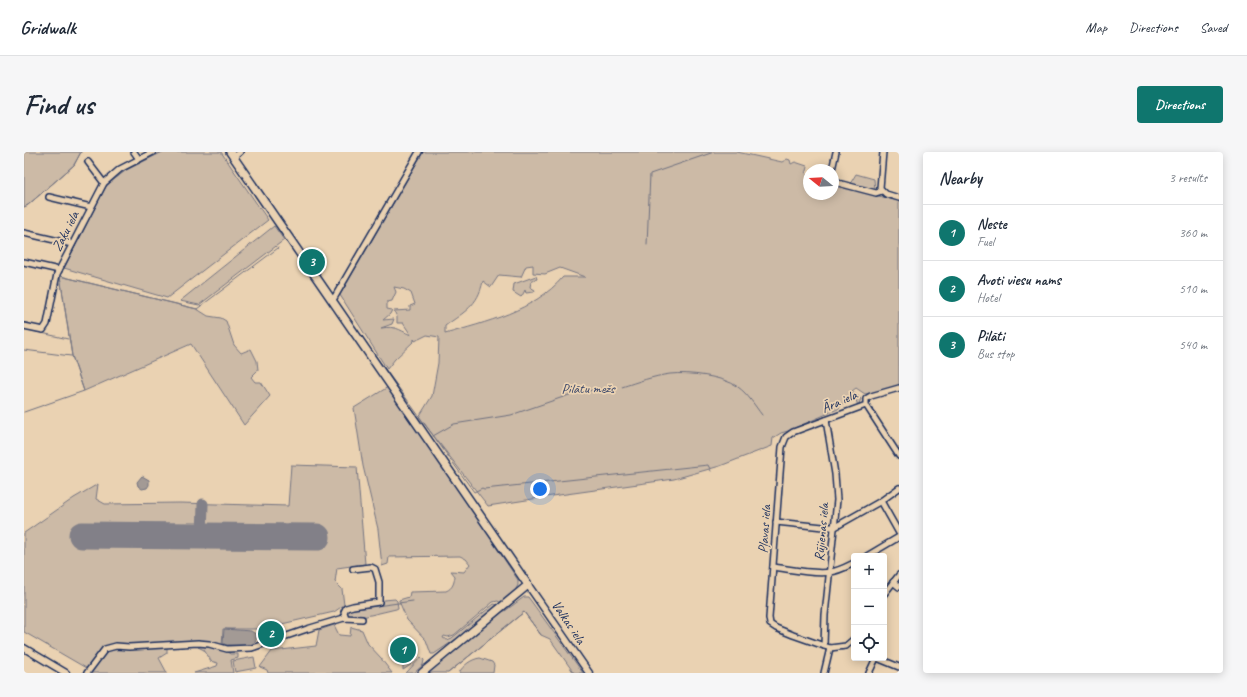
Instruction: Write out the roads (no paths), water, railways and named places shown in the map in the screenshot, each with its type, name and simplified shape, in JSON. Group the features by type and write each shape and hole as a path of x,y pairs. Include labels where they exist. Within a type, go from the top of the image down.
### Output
{"highway":[{"path":"235,154 332,300 528,585 422,673"}],"main road":[{"name":"Valkas iela","path":"528,585 589,673"},
{"path":"24,648 66,673"}],"street":[{"path":"134,152 139,159"},
{"name":"Zaķu iela","path":"24,326 43,330 47,324 59,270 104,183 120,169 153,152"},
{"path":"332,300 419,152"},
{"path":"833,164 836,152"},
{"path":"883,152 880,188 886,194 899,198"},
{"path":"88,162 104,183"},
{"path":"839,182 876,193 882,190"},
{"path":"49,196 91,207"},
{"path":"24,233 72,244"},
{"path":"24,262 59,270"},
{"name":"Āra iela","path":"786,437 793,432 866,404 866,399 871,396 899,388"},
{"path":"866,404 899,456"},
{"name":"Rūjienas iela","path":"824,673 827,647 825,615 837,500 826,420"},
{"name":"Pļavas iela","path":"786,437 782,447 769,618 770,624 787,633 827,647"},
{"path":"776,522 835,527 880,501 899,488"},
{"path":"880,501 899,533"},
{"path":"872,553 899,537"},
{"path":"773,567 830,572 841,570 851,565"},
{"path":"346,618 344,612 346,608 379,602 379,582 375,569 371,567 353,569"},
{"path":"887,590 899,575"},
{"path":"893,582 899,587"},
{"path":"87,673 105,649 116,646 129,647 198,643 210,644 227,649 252,648 307,629 346,618 362,619"},
{"path":"846,646 851,641"},
{"path":"827,647 846,646 851,648"},
{"path":"870,673 875,661"},
{"path":"883,661 899,668"}],"waterway":[{"path":"24,207 74,165 81,152"},
{"path":"64,268 106,186 126,170 162,152"},
{"path":"647,245 650,174 714,152"},
{"path":"24,412 84,391 72,356 60,276 197,309 278,248"},
{"path":"24,329 68,339"},
{"path":"359,333 474,492 482,488 708,465 711,471"},
{"path":"24,350 71,356"},
{"path":"622,387 670,374 695,374 732,383 742,390 762,415"},
{"path":"433,436 454,424 511,415 575,393 599,389 614,389"},
{"path":"362,608 413,601"},
{"path":"448,673 524,612 541,635"}],"place":[{"name":"Pilāti","path":"312,262"},
{"name":"Avoti viesu nams","path":"271,634"},
{"name":"Neste","path":"403,650"}],"park label":[{"name":"Pilātu mežs","path":"588,388"}]}
